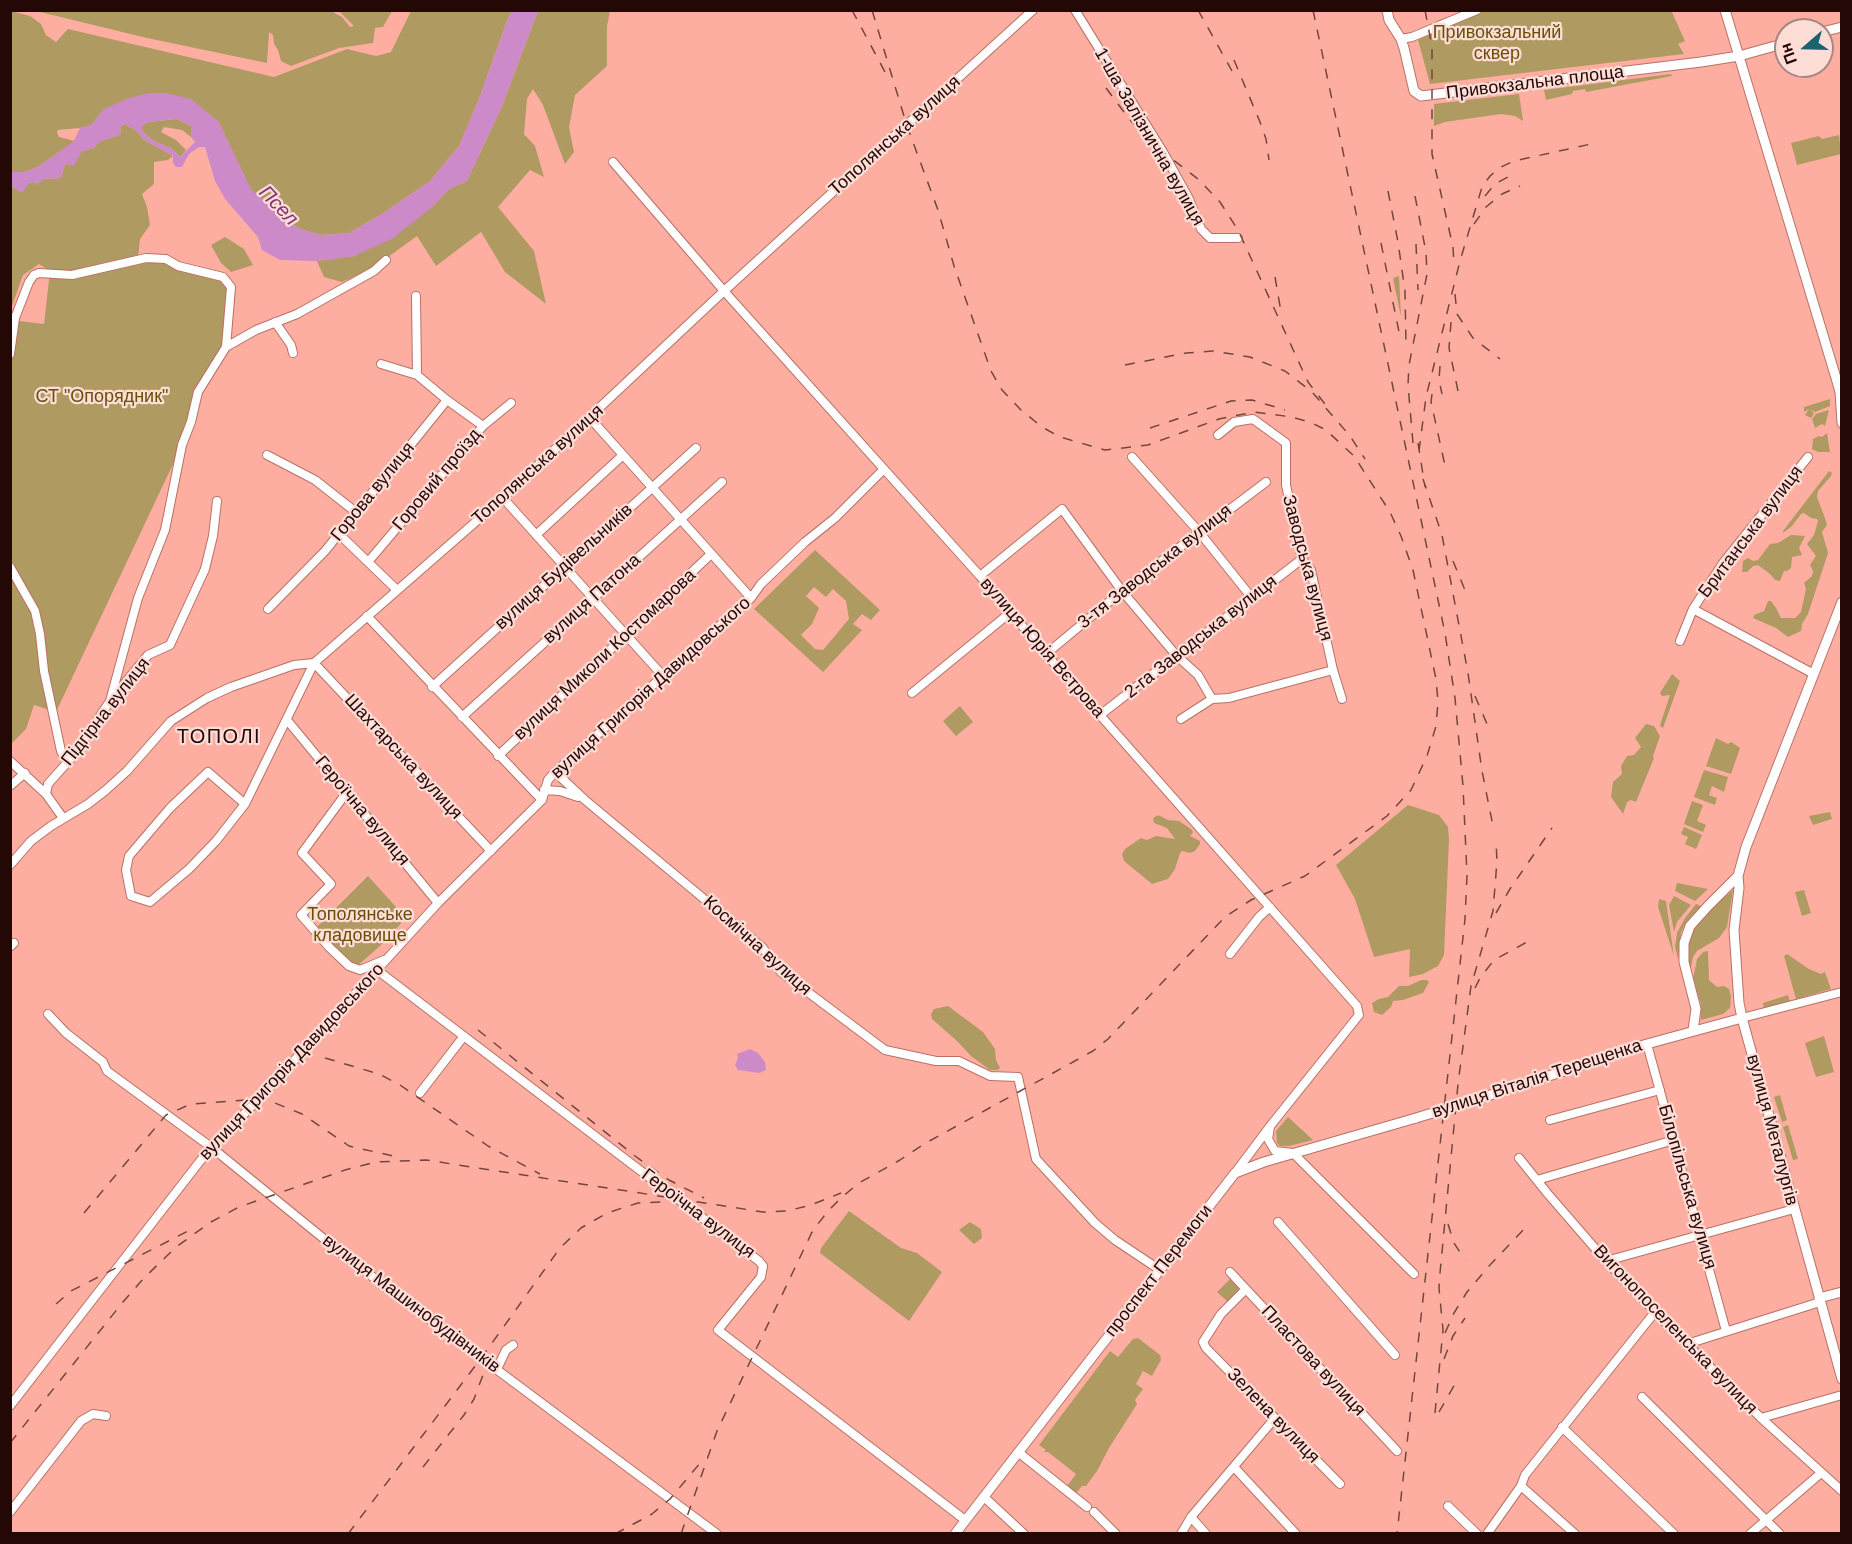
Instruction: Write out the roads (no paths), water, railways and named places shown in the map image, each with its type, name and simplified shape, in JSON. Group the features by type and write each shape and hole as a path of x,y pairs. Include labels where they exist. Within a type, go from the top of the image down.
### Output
{"main road":[{"path":"1725,10 1840,392 1842,423"},
{"name":"Привокзальна площа","path":"1387,12 1389,20 1401,39 1414,91 1421,96 1641,70 1739,56 1774,46"},
{"name":"вулиця Металургів","path":"1842,602 1812,673 1746,847 1738,876 1739,888 1734,930 1738,997 1742,1018 1842,1379"},
{"name":"вулиця Металургів","path":"1693,1030 1696,1009 1684,962 1684,944 1690,926 1738,876"},
{"name":"вулиця Віталія Терещенка","path":"1235,1173 1293,1153 1475,1100 1647,1044 1742,1018"},
{"name":"проспект Перемоги","path":"955,1533 1235,1173"},
{"path":"1820,1300 1842,1292"}],"street":[{"name":"Тополянська вулиця","path":"314,663 503,498 724,291 1032,10"},
{"name":"1-ша Залізнична вулиця","path":"1075,10 1163,152 1189,199 1201,229 1210,238 1238,238"},
{"path":"1401,39 1412,37 1477,10"},
{"name":"вулиця Юрія Вєтрова","path":"613,162 724,291 980,576 1357,1006"},
{"path":"10,354 15,318 29,282 34,275 39,273 72,275 146,258 166,259 178,266 227,279 231,287 226,347 198,392 191,423 182,445 165,530 138,598 110,701"},
{"path":"226,347 275,322 297,314 374,271 387,260"},
{"path":"416,296 417,375"},
{"path":"275,322 291,345 293,353"},
{"path":"381,364 417,375 483,426"},
{"name":"Горова вулиця","path":"268,609 325,551 447,400"},
{"name":"Горовий проїзд","path":"368,562 483,426 511,403"},
{"path":"590,418 751,598"},
{"name":"Заводська вулиця","path":"1218,435 1234,422 1252,419 1286,443 1286,485 1302,559 1311,570 1333,670 1342,699"},
{"name":"вулиця Будівельників","path":"432,687 696,448"},
{"path":"267,455 315,480 357,513"},
{"path":"536,535 623,455"},
{"path":"1132,457 1200,533 1252,598"},
{"name":"Британська вулиця","path":"1680,641 1693,609 1723,563 1808,457"},
{"name":"вулиця Григорія Давидовського","path":"10,1406 211,1147 266,1091 438,903 542,801 544,790 555,772 751,598 761,585 830,520 835,518 883,470"},
{"name":"вулиця Патона","path":"462,717 722,482"},
{"name":"3-тя Заводська вулиця","path":"1046,654 1122,591 1266,482"},
{"path":"503,498 663,676"},
{"name":"Підгірна вулиця","path":"46,794 48,784 67,762 110,701 148,656 170,645 205,569 213,536 217,501"},
{"path":"980,576 1062,509 1122,591 1176,655 1198,675 1212,699"},
{"path":"339,534 397,590"},
{"name":"вулиця Миколи Костомарова","path":"498,756 711,554"},
{"name":"2-га Заводська вулиця","path":"1100,715 1302,559"},
{"path":"10,567 35,611 44,671 61,750 67,762"},
{"path":"1693,609 1812,673"},
{"path":"912,693 1011,612"},
{"path":"367,616 542,801"},
{"path":"245,804 208,772 170,808 129,856 126,870 131,896 150,902 189,869 216,841 245,804 314,663"},
{"path":"10,865 31,841 106,790 127,771 162,729 189,709 215,694 255,677 294,665 314,663"},
{"name":"Шахтарська вулиця","path":"314,663 491,851"},
{"path":"1181,719 1212,699 1229,698 1333,670"},
{"name":"Героїчна вулиця","path":"286,720 438,903"},
{"path":"10,761 46,794 63,818"},
{"name":"Космічна вулиця","path":"555,772 585,800 762,947 782,972 885,1050 936,1061 959,1061 990,1076 1018,1077 1036,1159 1095,1223 1115,1240 1160,1270"},
{"path":"10,786 25,773"},
{"path":"544,790 560,791 585,800"},
{"path":"347,792 302,853 331,884 301,915 348,966 360,970 386,960"},
{"path":"1230,954 1259,917 1270,908"},
{"name":"Героїчна вулиця","path":"376,970 759,1261 763,1266 761,1277 718,1330 965,1520"},
{"name":"вулиця Віталія Терещенка","path":"1742,1018 1842,992"},
{"name":"проспект Перемоги","path":"1235,1173 1359,1015 1357,1006"},
{"name":"вулиця Машинобудівників","path":"48,1014 66,1033 103,1062 107,1071 211,1147 350,1260 717,1533"},
{"path":"420,1093 464,1036"},
{"name":"Білопільська вулиця","path":"1647,1044 1726,1331"},
{"path":"1550,1120 1660,1090"},
{"path":"1271,1125 1268,1138 1271,1146 1275,1150 1293,1153 1414,1274"},
{"path":"1537,1180 1674,1140"},
{"name":"Вигонопоселенська вулиця","path":"1519,1158 1606,1261 1654,1312 1761,1418 1842,1491"},
{"path":"1606,1261 1794,1209"},
{"path":"1278,1222 1395,1354"},
{"name":"Пластова вулиця","path":"1230,1272 1397,1451"},
{"name":"Зелена вулиця","path":"1246,1289 1221,1314 1203,1342 1206,1348 1340,1484"},
{"path":"1687,1344 1820,1300"},
{"path":"1486,1533 1521,1486 1525,1475 1654,1312"},
{"path":"497,1369 506,1350 513,1345"},
{"path":"1761,1418 1842,1395"},
{"path":"1642,1397 1780,1533"},
{"path":"10,1512 81,1420 93,1414 106,1416"},
{"path":"1181,1533 1191,1517 1275,1418"},
{"path":"1562,1427 1674,1533"},
{"path":"1018,1452 1090,1509 1116,1533"},
{"path":"1234,1467 1296,1533"},
{"path":"1750,1533 1821,1473"},
{"path":"1521,1486 1575,1533"},
{"path":"984,1497 1024,1533"},
{"path":"1448,1506 1477,1533"},
{"path":"1191,1517 1206,1533"}],"railway":[{"path":"852,10 885,72"},
{"path":"681,1534 717,1431 813,1230 829,1210 859,1183 924,1144 1093,1051 1108,1039 1225,917 1251,900 1305,876 1387,816 1411,790 1427,756 1436,726 1438,702 1436,679 1413,570 1401,536 1390,512 1354,456 1326,430 1292,417 1254,412 1219,419 1148,445 1105,450 1060,437 1042,427 1002,390 991,371 954,266 938,210 907,126 872,10"},
{"path":"1198,10 1232,71"},
{"path":"1313,10 1445,633 1455,698 1463,786 1467,875 1465,919 1397,1534"},
{"path":"1425,10 1432,47 1432,154 1453,247 1454,265"},
{"path":"1234,60 1266,139 1269,160"},
{"path":"1106,88 1130,120 1163,152 1198,179 1220,202 1238,230 1308,382 1328,408"},
{"path":"1419,451 1426,397 1460,261 1482,187 1501,167 1514,161 1591,144"},
{"path":"1485,196 1495,184 1508,177"},
{"path":"1474,224 1486,207 1502,194 1520,186"},
{"path":"1388,191 1405,291 1406,346"},
{"path":"1413,443 1408,385 1409,365 1427,274 1426,252 1414,191"},
{"path":"1381,243 1399,332"},
{"path":"1416,244 1418,290"},
{"path":"1275,277 1281,312"},
{"path":"1455,294 1457,314 1473,338 1500,359"},
{"path":"1451,322 1449,348 1458,391"},
{"path":"1125,365 1186,353 1213,351 1250,357 1285,371 1312,392 1350,436 1365,459"},
{"path":"1440,366 1439,380 1442,394"},
{"path":"1432,394 1431,402 1446,470"},
{"path":"1150,428 1231,401 1252,400 1285,410"},
{"path":"1418,443 1425,487"},
{"path":"1423,479 1442,535 1494,831"},
{"path":"1453,561 1467,595"},
{"path":"1475,696 1490,731"},
{"path":"1496,913 1552,828"},
{"path":"1435,1413 1443,1330 1440,1273 1458,1084 1471,986 1493,911 1497,861 1496,842"},
{"path":"1475,988 1494,960 1527,942"},
{"path":"478,1030 635,1156 669,1180 704,1198"},
{"path":"325,1058 379,1074 400,1085 488,1146 540,1174"},
{"path":"84,1213 166,1115 191,1104 259,1099 275,1103 302,1114 349,1146 393,1156"},
{"path":"10,1443 123,1302 176,1247 211,1222 239,1207 345,1170 376,1162 426,1160 763,1212 787,1211 811,1205 841,1193"},
{"path":"348,1534 482,1357 560,1248 581,1228 607,1213 638,1203 661,1202"},
{"path":"1448,1224 1454,1243 1465,1260"},
{"path":"1445,1333 1467,1292 1526,1227"},
{"path":"56,1304 71,1291 188,1231"},
{"path":"1444,1359 1453,1336 1465,1318"},
{"path":"423,1467 474,1399 493,1348"},
{"path":"1439,1412 1455,1384"},
{"path":"615,1534 652,1514 670,1499 701,1462"}],"district":[{"name":"ТОПОЛІ","path":"219,737"}],"park label":[{"name":"Привокзальний сквер","path":"1497,43"},
{"name":"СТ \"Опорядник\"","path":"102,397"},
{"name":"Тополянське кладовище","path":"360,925"}],"water label":[{"name":"Псел","path":"278,206"}]}
